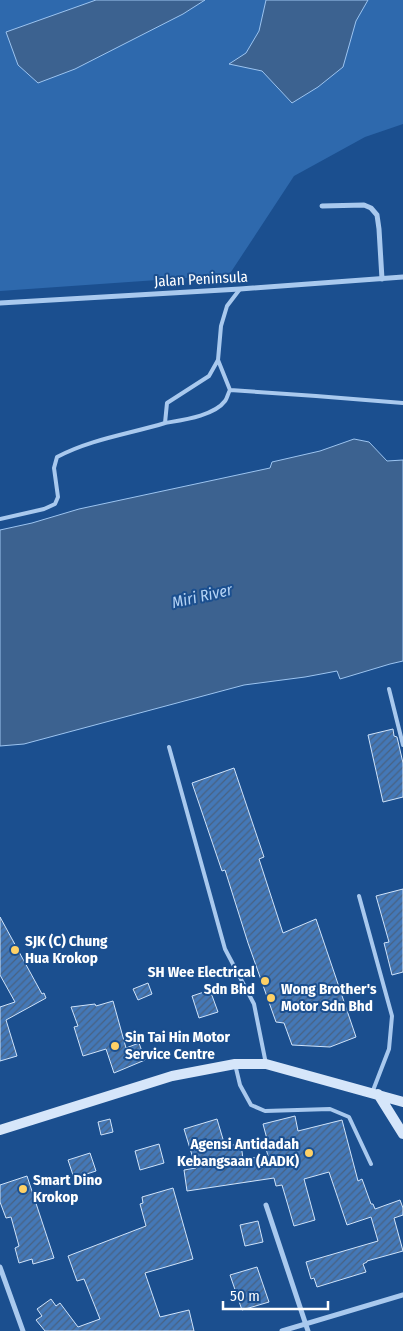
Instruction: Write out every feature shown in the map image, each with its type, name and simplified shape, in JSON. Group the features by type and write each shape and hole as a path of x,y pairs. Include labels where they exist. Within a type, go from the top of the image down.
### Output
{"street":[{"path":"322,206 364,204 371,208 376,215 379,229 382,279"},
{"name":"Jalan Peninsula","path":"0,302 240,289 403,277"},
{"path":"0,1130 172,1076 235,1064 266,1064 403,1102"},
{"path":"375,1094 403,1134"},
{"path":"266,1205 308,1331"},
{"path":"0,1267 23,1331"},
{"path":"282,1331 403,1296"}],"lane":[{"path":"165,423 167,403 209,376 218,360 221,326 227,306 240,289"},
{"path":"0,519 44,509 55,504 58,497 54,468 57,457 70,450 211,412 225,401 230,390 218,360"},
{"path":"230,390 403,403"},
{"path":"389,689 403,745"},
{"path":"169,747 225,949 254,1004 266,1064"},
{"path":"359,896 392,1016 389,1049 375,1094"},
{"path":"235,1064 240,1085 250,1104 265,1110 330,1109 349,1117 371,1164"}],"shaded area":[{"path":"0,0 403,0 403,124 365,137 294,176 229,275 0,291"}],"water":[{"path":"96,0 205,0 183,14 75,69 38,83 18,65 6,32"},
{"path":"266,0 368,0 356,21 343,67 318,87 292,103 262,71 229,64 246,53 259,31"},
{"name":"Miri River","path":"354,439 369,442 387,461 403,460 403,661 340,679 337,671 244,685 24,744 0,746 0,530 79,509 270,468 272,462 320,451"}],"building":[{"path":"393,729 394,736 397,737 403,763 403,797 383,802 368,735"},
{"path":"234,768 264,857 259,859 283,933 316,919 356,1037 330,1047 292,1045 284,1023 276,1022 225,870 222,871 192,783"},
{"path":"403,889 403,972 392,975 384,943 389,942 376,896"},
{"path":"0,917 42,994 44,993 46,998 6,1020 17,1056 0,1061 0,1007 15,1002 0,975"},
{"path":"148,983 152,994 138,1000 133,989"},
{"path":"210,990 218,1012 199,1018 192,996"},
{"name":"Sin Tai Hin Motor Service Centre","path":"113,1001 126,1048 139,1043 145,1060 114,1073 106,1049 83,1056 74,1027 78,1026 71,1007 95,1004 96,1006"},
{"path":"295,1116 298,1131 342,1120 358,1181 362,1179 371,1204 373,1204 375,1209 400,1200 403,1215 394,1218 403,1251 367,1261 363,1264 366,1272 317,1287 314,1278 311,1279 306,1262 378,1241 371,1217 347,1225 329,1172 304,1179 315,1220 294,1226 282,1185 276,1186 274,1178 187,1191 184,1170 196,1168 184,1129 217,1119 225,1146 241,1144 243,1159 268,1156 264,1141 267,1139 263,1124"},
{"path":"110,1119 113,1132 101,1135 98,1122"},
{"path":"159,1144 164,1163 140,1170 135,1151"},
{"path":"90,1153 96,1171 74,1178 68,1160"},
{"path":"27,1176 54,1258 33,1264 32,1259 19,1263 15,1248 19,1246 11,1217 6,1218 0,1202 0,1185"},
{"path":"173,1188 193,1259 145,1273 160,1317 189,1310 194,1331 45,1331 36,1320 42,1316 37,1309 51,1299 56,1306 60,1303 78,1327 100,1319 84,1279 77,1281 68,1256 146,1226 140,1204 143,1203 142,1197"},
{"path":"258,1221 263,1242 245,1246 240,1225"},
{"path":"257,1267 269,1302 242,1310 230,1275"}],"place":[{"name":"SJK (C) Chung Hua Krokop","path":"15,950"},
{"name":"SH Wee Electrical Sdn Bhd","path":"265,981"},
{"name":"Wong Brother's Motor Sdn Bhd","path":"271,998"},
{"name":"Sin Tai Hin Motor Service Centre","path":"115,1046"},
{"name":"Agensi Antidadah Kebangsaan (AADK)","path":"309,1153"},
{"name":"Smart Dino Krokop","path":"23,1189"}]}
